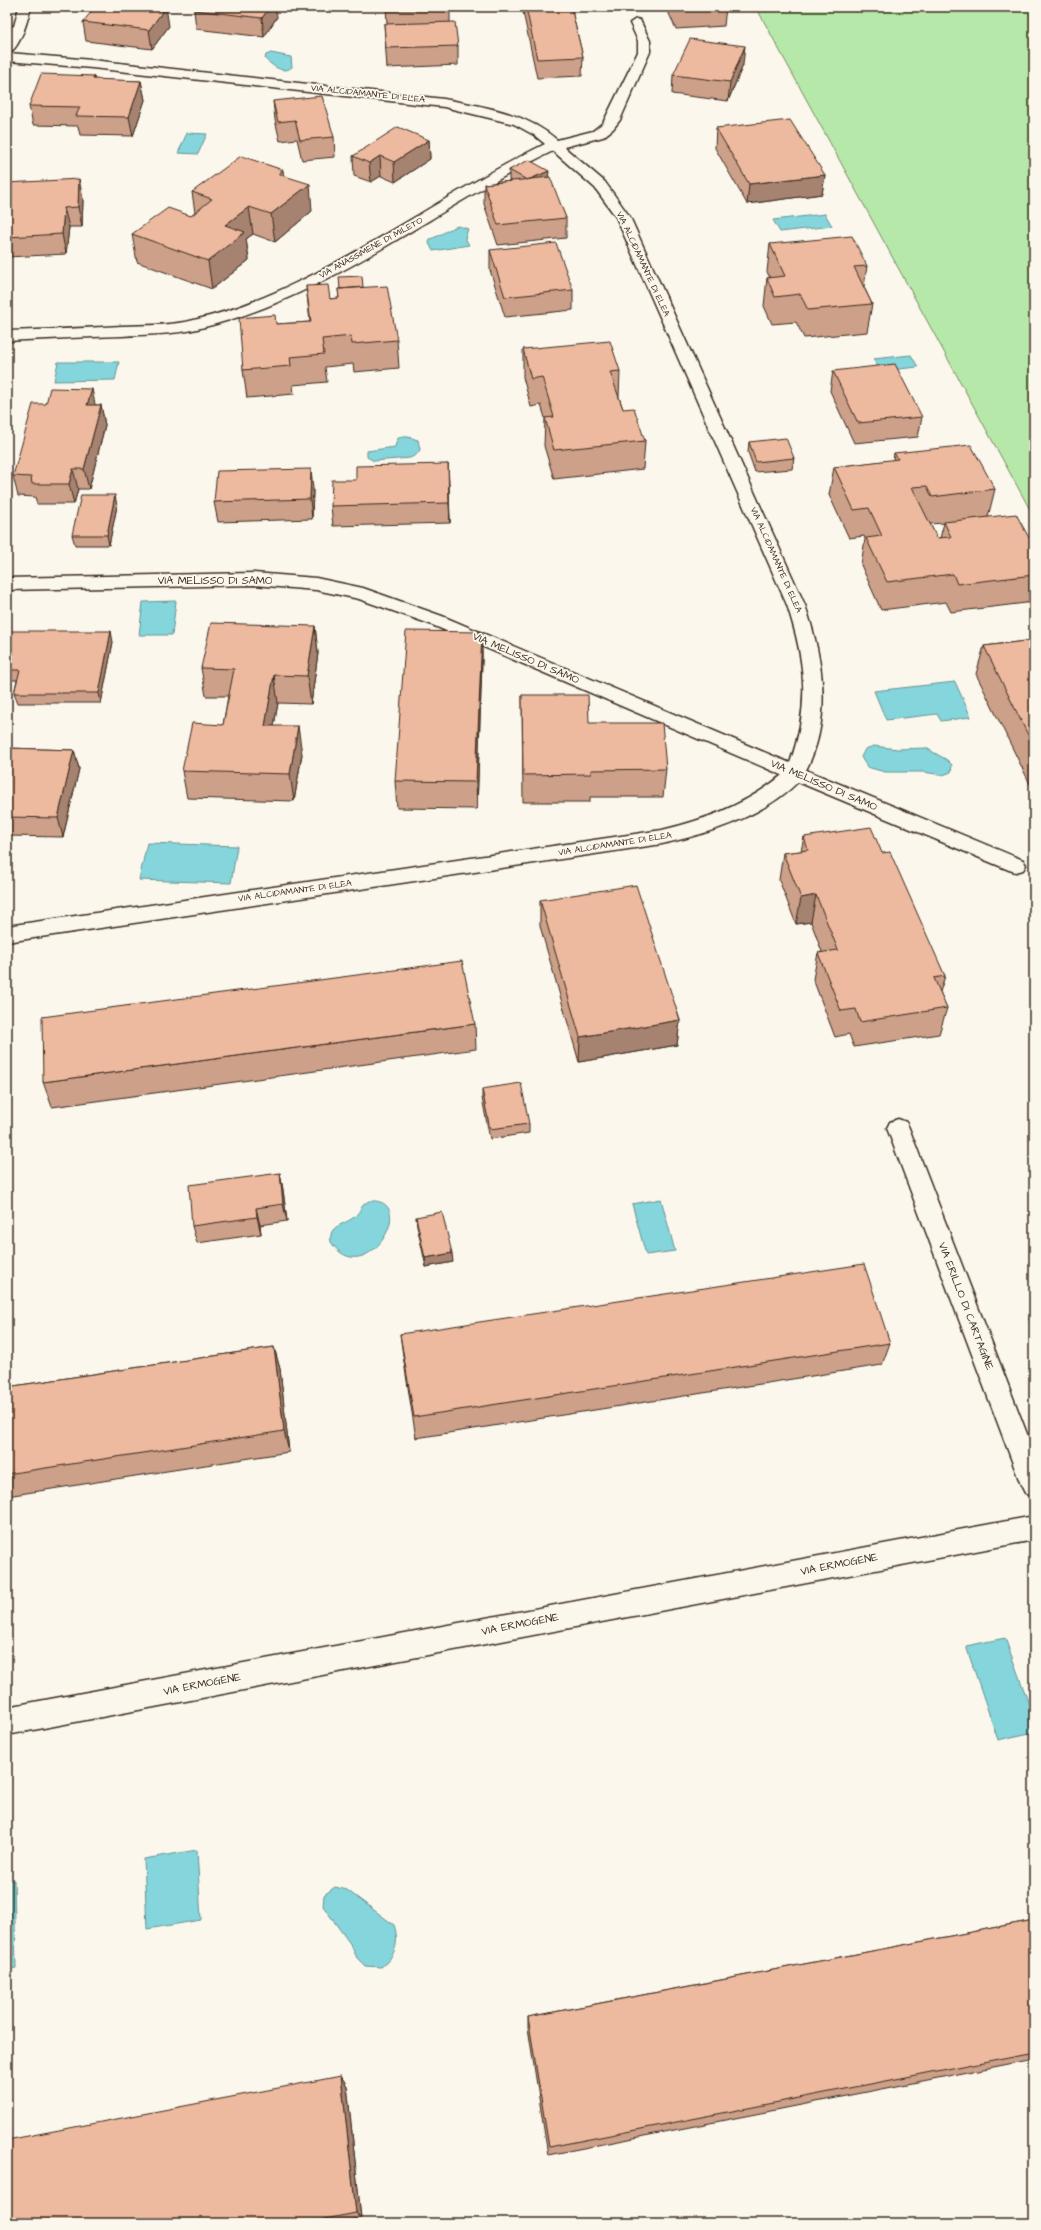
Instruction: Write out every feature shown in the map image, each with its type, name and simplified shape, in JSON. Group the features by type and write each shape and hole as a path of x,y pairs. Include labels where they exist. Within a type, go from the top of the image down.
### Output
{"street":[{"path":"7,50 12,30 25,7"},
{"name":"VIA ANASSIMENE DI MILETO","path":"7,336 167,329 195,325 236,314 290,291 328,272 523,161 556,145 598,134 611,123 644,52 644,41 636,23"},
{"name":"VIA ALCIDAMANTE DI ELEA","path":"7,57 79,63 444,103 488,111 511,118 533,128 556,145 600,185 623,217 796,605 810,651 814,679 814,705 809,734 795,773 756,803 724,820 664,837 7,934"},
{"name":"VIA MELISSO DI SAMO","path":"7,584 254,579 316,584 357,592 398,605 436,620 795,773 1016,865"},
{"name":"VIA ERILLO DI CARTAGINE","path":"898,1128 1034,1485"},
{"name":"VIA ERMOGENE","path":"7,1721 1034,1528"}],"green space":[{"path":"756,7 1034,7 1034,517"}],"water":[{"path":"271,53 291,57 292,67 281,70 274,66 265,59 266,55"},
{"path":"187,133 207,134 198,154 178,153"},
{"path":"825,214 832,226 780,232 773,220"},
{"path":"459,226 468,229 465,238 469,245 433,251 429,243 430,239 451,228"},
{"path":"911,355 918,367 880,371 873,359"},
{"path":"58,362 119,362 115,380 54,381"},
{"path":"401,437 408,437 418,440 420,450 416,455 410,458 374,461 367,457 367,451 395,447 397,439"},
{"path":"176,601 172,635 139,635 143,602"},
{"path":"955,682 971,717 941,721 937,714 886,720 874,691"},
{"path":"874,746 897,749 926,748 947,760 952,765 951,772 943,775 923,772 885,772 867,767 861,757 865,749"},
{"path":"147,843 237,846 231,883 139,880"},
{"path":"661,1199 675,1251 646,1255 632,1204"},
{"path":"369,1201 384,1204 390,1213 389,1226 383,1240 372,1251 359,1257 345,1255 331,1242 332,1232 338,1226 354,1217"},
{"path":"1005,1638 1034,1718 1034,1732 998,1740 966,1646"},
{"path":"197,1850 201,1920 147,1929 144,1859"},
{"path":"14,1880 16,1968 7,1970 7,1881"},
{"path":"335,1887 347,1890 394,1925 396,1931 395,1949 390,1959 381,1967 365,1966 357,1958 351,1945 323,1906 324,1895"}],"building":[{"path":"95,7 166,7 149,30 83,22"},
{"path":"196,7 270,7 262,18 194,10"},
{"path":"386,7 450,7 450,8 386,10"},
{"path":"526,7 571,7 583,57 537,59"},
{"path":"675,7 722,7 677,10"},
{"path":"455,22 458,46 386,48 384,24"},
{"path":"690,39 745,46 730,82 673,75"},
{"path":"41,74 94,76 93,79 141,81 129,117 76,116 80,107 29,106"},
{"path":"322,96 334,137 300,140 295,120 278,122 273,101"},
{"path":"790,120 825,175 749,184 716,128"},
{"path":"398,127 429,140 394,162 380,156 369,163 353,156"},
{"path":"241,156 283,170 278,174 310,184 271,214 249,207 225,225 245,232 208,261 132,234 168,208 191,216 212,199 192,192"},
{"path":"529,160 549,171 527,180 509,170"},
{"path":"550,177 566,218 498,225 484,184"},
{"path":"79,179 78,207 64,208 62,234 7,237 7,183"},
{"path":"852,236 867,266 854,267 872,304 808,310 800,294 775,297 767,278 785,276 770,244"},
{"path":"556,243 573,290 505,297 490,250"},
{"path":"362,276 363,287 340,289 339,277"},
{"path":"328,285 330,299 339,298 338,289 387,286 397,340 352,344 351,336 322,339 324,354 290,357 291,366 243,370 239,318 275,315 276,324 311,322 306,286"},
{"path":"610,341 620,371 610,372 623,409 634,408 645,441 554,450 545,418 554,417 542,377 531,379 523,349"},
{"path":"895,364 922,417 858,423 833,371"},
{"path":"50,388 92,389 87,405 101,405 84,469 73,469 69,484 32,484 31,477 13,476 33,404 46,404"},
{"path":"786,438 794,458 756,462 749,442"},
{"path":"971,445 995,489 932,497 927,486 912,487 937,538 951,537 944,522 1016,514 1034,547 1034,575 957,584 953,574 887,582 866,538 882,536 869,508 854,510 834,467 898,459 894,453"},
{"path":"448,464 449,503 331,506 332,480 356,480 356,466"},
{"path":"311,469 310,499 214,502 217,471"},
{"path":"81,495 115,495 107,535 72,535"},
{"path":"211,623 315,626 307,676 274,675 265,726 298,726 290,774 182,771 192,723 223,725 234,669 201,668"},
{"path":"7,631 111,631 99,693 14,693 20,670 7,670"},
{"path":"406,631 482,632 476,782 395,781"},
{"path":"1034,640 1034,747 984,646"},
{"path":"522,695 588,695 589,723 662,723 666,769 591,770 591,774 523,775"},
{"path":"7,748 74,750 58,818 7,817"},
{"path":"871,827 882,853 890,852 945,976 934,978 947,1008 860,1022 856,1009 841,1011 818,953 838,950 816,895 801,898 783,853 808,850 804,837"},
{"path":"636,885 680,1020 580,1037 540,900"},
{"path":"462,961 475,1024 43,1082 42,1017"},
{"path":"521,1083 529,1124 490,1129 482,1089"},
{"path":"280,1173 283,1204 256,1208 257,1217 192,1226 189,1185"},
{"path":"442,1212 452,1253 425,1258 416,1217"},
{"path":"864,1264 890,1343 414,1417 400,1334"},
{"path":"274,1347 284,1431 7,1474 7,1387"},
{"path":"1034,1920 1034,2052 549,2147 528,2017"},
{"path":"341,2076 356,2213 304,2223 7,2223 7,2140"}]}
